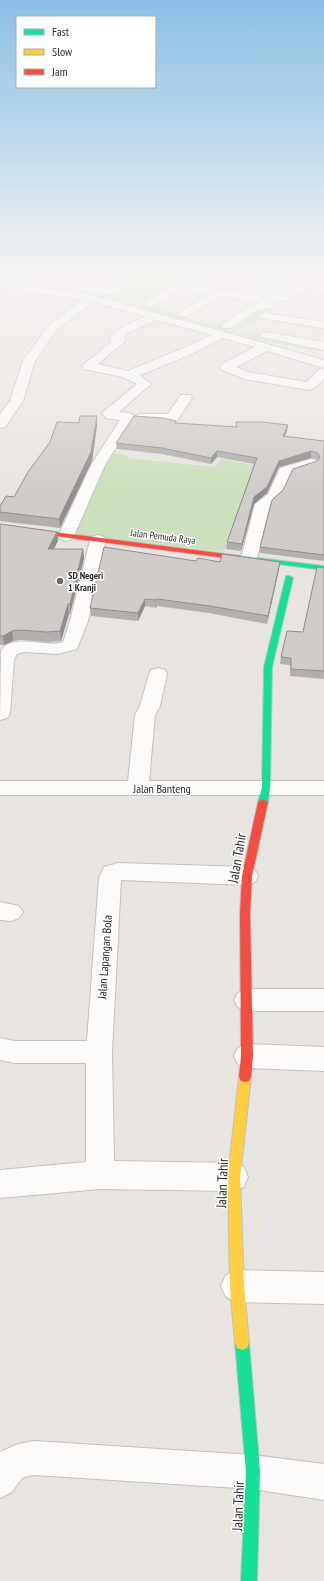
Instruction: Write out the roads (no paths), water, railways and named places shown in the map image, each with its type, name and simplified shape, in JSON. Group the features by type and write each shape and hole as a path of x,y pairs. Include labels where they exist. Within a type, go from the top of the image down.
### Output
{"street":[{"path":"0,424 16,401 29,361 40,346"},
{"path":"113,346 88,366 129,375 146,384 109,414 130,417 171,419 174,417 186,398"},
{"path":"129,375 197,346"},
{"path":"262,346 324,364"},
{"path":"265,347 226,367 245,375 309,386 324,372"},
{"path":"66,536 98,465 130,417"},
{"path":"249,558 263,504 274,496 285,471 311,463"},
{"name":"Jalan Pemuda Raya","path":"0,527 324,568"},
{"path":"0,714 5,660 10,650 19,648 59,649 71,645 80,621 98,540"},
{"name":"Jalan Tahir","path":"249,1581 253,1472 236,1286 234,1176 247,1056 244,914 246,876 266,788 268,667 289,578"},
{"path":"138,789 145,715 150,706 158,674"},
{"name":"Jalan Banteng","path":"0,788 324,788"},
{"name":"Jalan Lapangan Bola","path":"100,1175 99,1052 110,878 112,873 118,871 246,876"},
{"path":"247,1000 324,1000"},
{"path":"0,1049 15,1052 99,1052"},
{"path":"247,1056 324,1059"},
{"path":"0,1184 100,1175 234,1176"},
{"path":"236,1286 324,1288"},
{"path":"0,1480 4,1472 16,1461 34,1458 253,1472 324,1482"}],"place":[{"name":"SD Negeri 1 Kranji","path":"60,581"}]}
